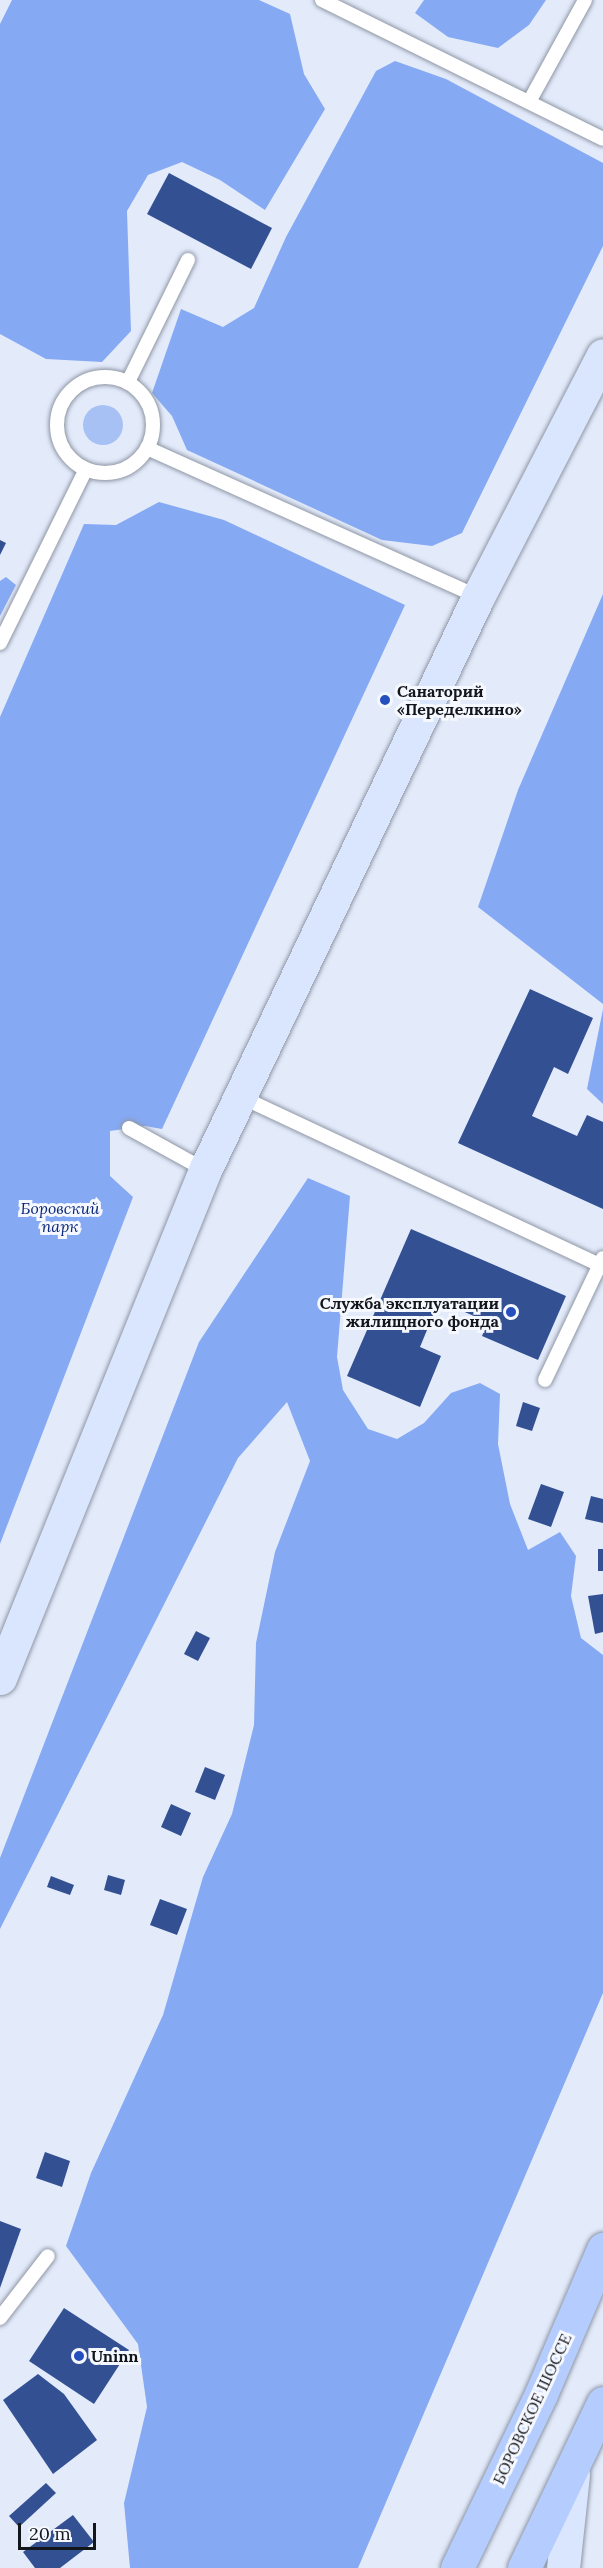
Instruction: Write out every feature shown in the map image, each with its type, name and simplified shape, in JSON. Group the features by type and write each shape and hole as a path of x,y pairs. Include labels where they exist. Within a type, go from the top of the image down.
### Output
{"main road":[{"name":"БОРОВСКОЕ ШОССЕ","path":"457,2568 541,2394 603,2249"},
{"path":"524,2568 603,2403"}],"street":[{"path":"0,1678 205,1170 478,597 603,355"},
{"path":"563,2568 565,2522 574,2467"}],"lane":[{"path":"322,0 343,5 603,139"},
{"path":"529,102 585,0"},
{"path":"128,382 188,260"},
{"path":"110,376 128,382 148,402 153,417 147,448 124,469 108,473 86,469 66,454 59,440 59,408 79,384 94,377 110,376"},
{"path":"147,448 478,597"},
{"path":"0,643 86,469"},
{"path":"239,1096 601,1262 545,1380"},
{"path":"129,1128 205,1170"},
{"path":"0,2318 48,2256"}],"shaded area":[{"path":"103,405 117,411 123,425 117,439 103,445 89,439 83,425 89,411"}],"green space":[{"path":"12,0 259,0 290,14 304,74 325,109 265,210 220,180 182,162 148,175 127,211 131,331 102,362 46,359 0,334 0,24"},
{"path":"424,0 546,0 529,25 498,48 448,37 415,13"},
{"path":"395,61 446,79 603,163 603,246 462,533 432,546 382,540 187,450 172,416 152,393 181,309 223,327 254,308 286,237 376,71"},
{"name":"Боровский парк","path":"159,502 224,520 405,605 162,1129 145,1126 110,1131 110,1176 133,1197 0,1544 0,717 84,524 116,525"},
{"path":"6,577 16,585 0,616 0,581"},
{"path":"603,594 603,1004 478,907 518,790"},
{"path":"603,1009 603,1104 587,1089"},
{"path":"308,1178 350,1196 337,1357 343,1390 368,1429 397,1439 424,1423 451,1393 480,1383 500,1394 498,1444 510,1504 528,1550 560,1532 576,1556 571,1596 581,1638 603,1655 603,1993 358,2568 130,2568 124,2503 147,2407 138,2344 66,2246 91,2173 163,2015 203,1877 232,1814 254,1725 256,1643 275,1552 310,1461 287,1402 238,1458 0,1929 0,1858 199,1342"}],"building":[{"path":"169,173 272,228 251,269 147,214"},
{"path":"0,540 6,543 0,555"},
{"path":"530,989 593,1018 568,1074 554,1067 532,1116 577,1136 587,1115 603,1122 603,1209 458,1143"},
{"name":"Служба эксплуатации жилищного фонда","path":"411,1229 566,1296 538,1360 482,1336 488,1322 439,1301 420,1347 441,1356 420,1407 347,1376"},
{"path":"523,1402 540,1408 532,1431 516,1426"},
{"path":"541,1484 564,1492 551,1527 528,1519"},
{"path":"591,1496 603,1499 603,1523 585,1519"},
{"path":"598,1549 603,1549 603,1571 598,1571"},
{"path":"603,1594 603,1632 595,1634 588,1596"},
{"path":"196,1631 210,1638 198,1661 184,1654"},
{"path":"205,1767 225,1775 215,1800 195,1792"},
{"path":"171,1804 191,1813 181,1836 161,1827"},
{"path":"108,1875 125,1880 121,1895 104,1890"},
{"path":"51,1876 74,1885 70,1895 47,1887"},
{"path":"160,1899 187,1909 177,1935 150,1925"},
{"path":"45,2152 70,2161 62,2187 36,2178"},
{"path":"0,2221 21,2229 0,2288"},
{"name":"Uninn","path":"64,2308 129,2350 94,2404 29,2361"},
{"path":"38,2374 64,2394 97,2440 53,2474 3,2400"},
{"path":"46,2483 56,2493 19,2527 9,2516"},
{"path":"73,2515 94,2542 60,2568 35,2568 23,2552"}],"place":[{"name":"Санаторий «Переделкино»","path":"385,700"},
{"name":"Служба эксплуатации жилищного фонда","path":"511,1312"},
{"name":"Uninn","path":"79,2356"}]}
